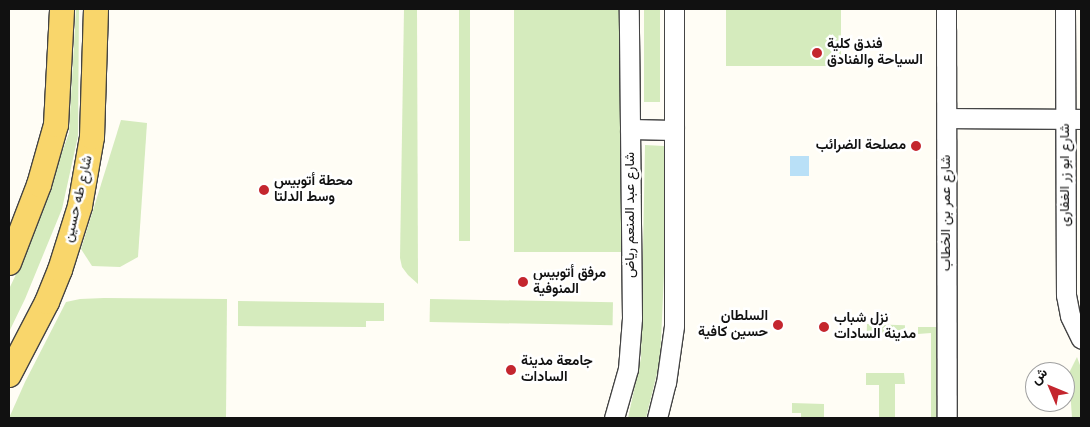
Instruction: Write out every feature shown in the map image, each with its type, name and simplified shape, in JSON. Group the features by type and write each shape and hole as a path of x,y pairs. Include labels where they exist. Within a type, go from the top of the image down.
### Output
{"main road":[{"path":"9,263 39,185 56,125 62,9"},
{"name":"شارع طه حسين","path":"9,375 47,302 60,270 80,206 92,137 96,9"}],"street":[{"name":"شارع عبد المنعم رياض","path":"614,418 628,369 631,344 629,9"},
{"path":"656,418 666,384 674,326 674,9"},
{"name":"شارع عمر بن الخطاب","path":"946,9 947,418"},
{"name":"شارع ابو زر الغفارى","path":"1071,11 1074,234 1067,306 1081,339"},
{"path":"947,118 1073,119"},
{"path":"630,129 674,130"}],"green space":[{"path":"76,9 79,9 78,136 62,209 25,299 9,332 9,289 20,266 69,133"},
{"path":"404,9 417,9 418,284 402,267 400,258"},
{"path":"459,9 470,9 470,241 459,241"},
{"path":"514,9 622,9 622,252 514,252"},
{"path":"644,9 660,9 660,102 644,102"},
{"path":"726,9 841,9 841,66 726,66"},
{"path":"121,120 147,123 138,257 120,267 92,266 81,249"},
{"path":"645,145 664,146 665,251 660,361 646,418 628,418 641,358"},
{"path":"80,299 227,299 226,418 9,418 25,382 66,302"},
{"path":"430,299 613,302 613,325 430,322"},
{"path":"238,301 384,303 384,321 366,321 366,327 238,326"},
{"path":"867,324 905,325 905,333 867,332"},
{"path":"918,327 940,327 940,418 931,418 931,333 918,334"},
{"path":"1077,357 1081,368 1081,418 1072,418 1072,412 1075,412 1074,362"},
{"path":"866,373 904,373 905,384 895,384 895,418 879,418 879,385 866,385"},
{"path":"792,403 824,404 824,418 801,418 801,413 792,413"}],"water":[{"path":"790,156 809,156 809,176 790,176"}],"place":[{"name":"فندق كلية السياحة والفنادق","path":"817,53"},
{"name":"مصلحة الضرائب","path":"916,146"},
{"name":"محطة أتوبيس وسط الدلتا","path":"264,190"},
{"name":"مرفق أتوبيس المنوفية","path":"523,282"},
{"name":"السلطان حسين كافية","path":"778,325"},
{"name":"نزل شباب مدينة السادات","path":"824,327"},
{"name":"جامعة مدينة السادات","path":"511,370"}]}
